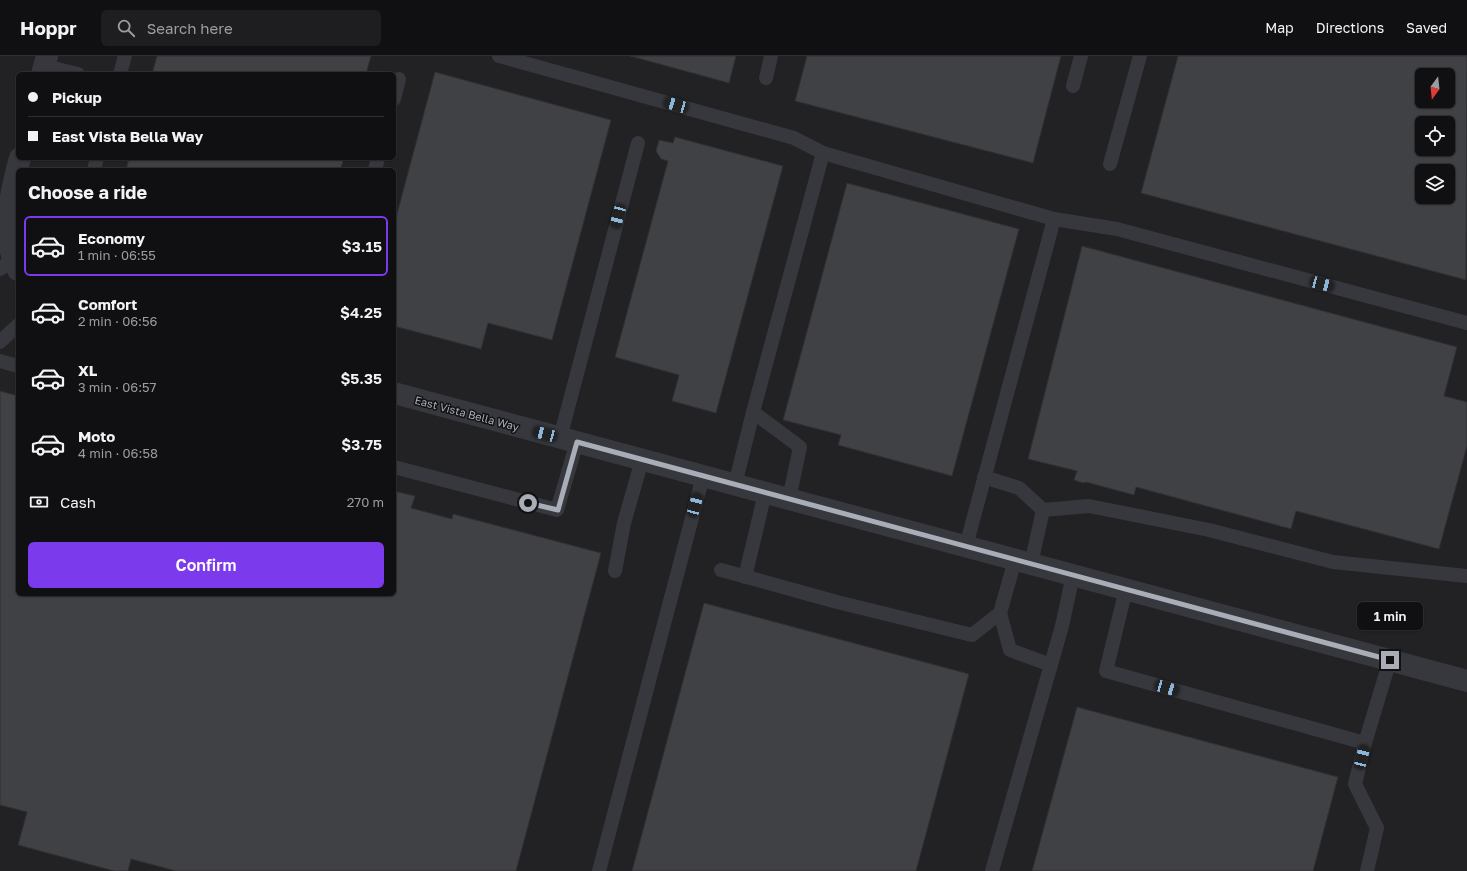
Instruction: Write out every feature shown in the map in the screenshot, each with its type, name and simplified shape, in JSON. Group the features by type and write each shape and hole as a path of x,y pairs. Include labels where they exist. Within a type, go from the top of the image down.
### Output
{"street":[{"path":"10,267 5,232 16,178"},
{"name":"East Vista Bella Way","path":"396,394 1467,681"}],"lane":[{"path":"121,72 125,56"},
{"path":"499,56 794,138 824,153 1054,219 1117,229 1467,324"},
{"path":"766,78 771,56"},
{"path":"1073,86 1081,56"},
{"path":"1110,164 1140,56"},
{"path":"45,65 71,72"},
{"path":"396,91 399,79"},
{"path":"396,468 558,510 569,440 638,143"},
{"path":"735,484 753,412 824,153"},
{"path":"966,546 1054,219"},
{"path":"0,342 16,327"},
{"path":"0,361 16,365"},
{"path":"753,412 800,447 789,499"},
{"path":"615,571 624,523 642,460"},
{"path":"599,871 703,476"},
{"path":"984,478 1019,488 1043,510 1089,506 1209,530 1334,562 1467,576"},
{"path":"745,576 765,493"},
{"path":"721,570 837,602 972,634 1000,613 1023,562 1043,510"},
{"path":"992,871 1062,626 1073,575"},
{"path":"1126,589 1106,671 1366,743"},
{"path":"1000,613 1010,650 1051,665"},
{"path":"1367,871 1377,828 1355,784 1390,660"}],"shaded area":[{"path":"0,56 1467,56 1467,871 0,871"}],"building":[{"path":"157,56 371,56 367,72 153,72"},
{"path":"630,56 736,56 729,83"},
{"path":"807,56 1061,56 1033,163 795,101"},
{"path":"1178,56 1467,56 1466,280 1141,193"},
{"path":"435,72 611,120 552,340 488,323 481,349 396,327 396,218"},
{"path":"675,137 783,166 716,413 672,401 679,375 615,357 668,161 661,159 656,151 659,140 673,143"},
{"path":"128,160 343,160 341,168 126,168"},
{"path":"847,183 1019,229 952,476 838,445 841,435 783,420"},
{"path":"1082,246 1457,347 1444,396 1467,402 1467,446 1439,549 1296,511 1291,529 1136,487 1134,495 1074,480 1077,471 1028,459"},
{"path":"0,391 16,395 16,596 396,596 396,491 415,496 411,508 452,519 453,514 601,553 516,871 176,871 131,859 128,871 114,871 18,845 27,812 0,805"},
{"path":"704,603 969,674 916,871 632,871"},
{"path":"1077,707 1338,777 1313,871 1032,871"}],"route":[{"path":"528,503 558,510 577,442 1390,660"}]}
